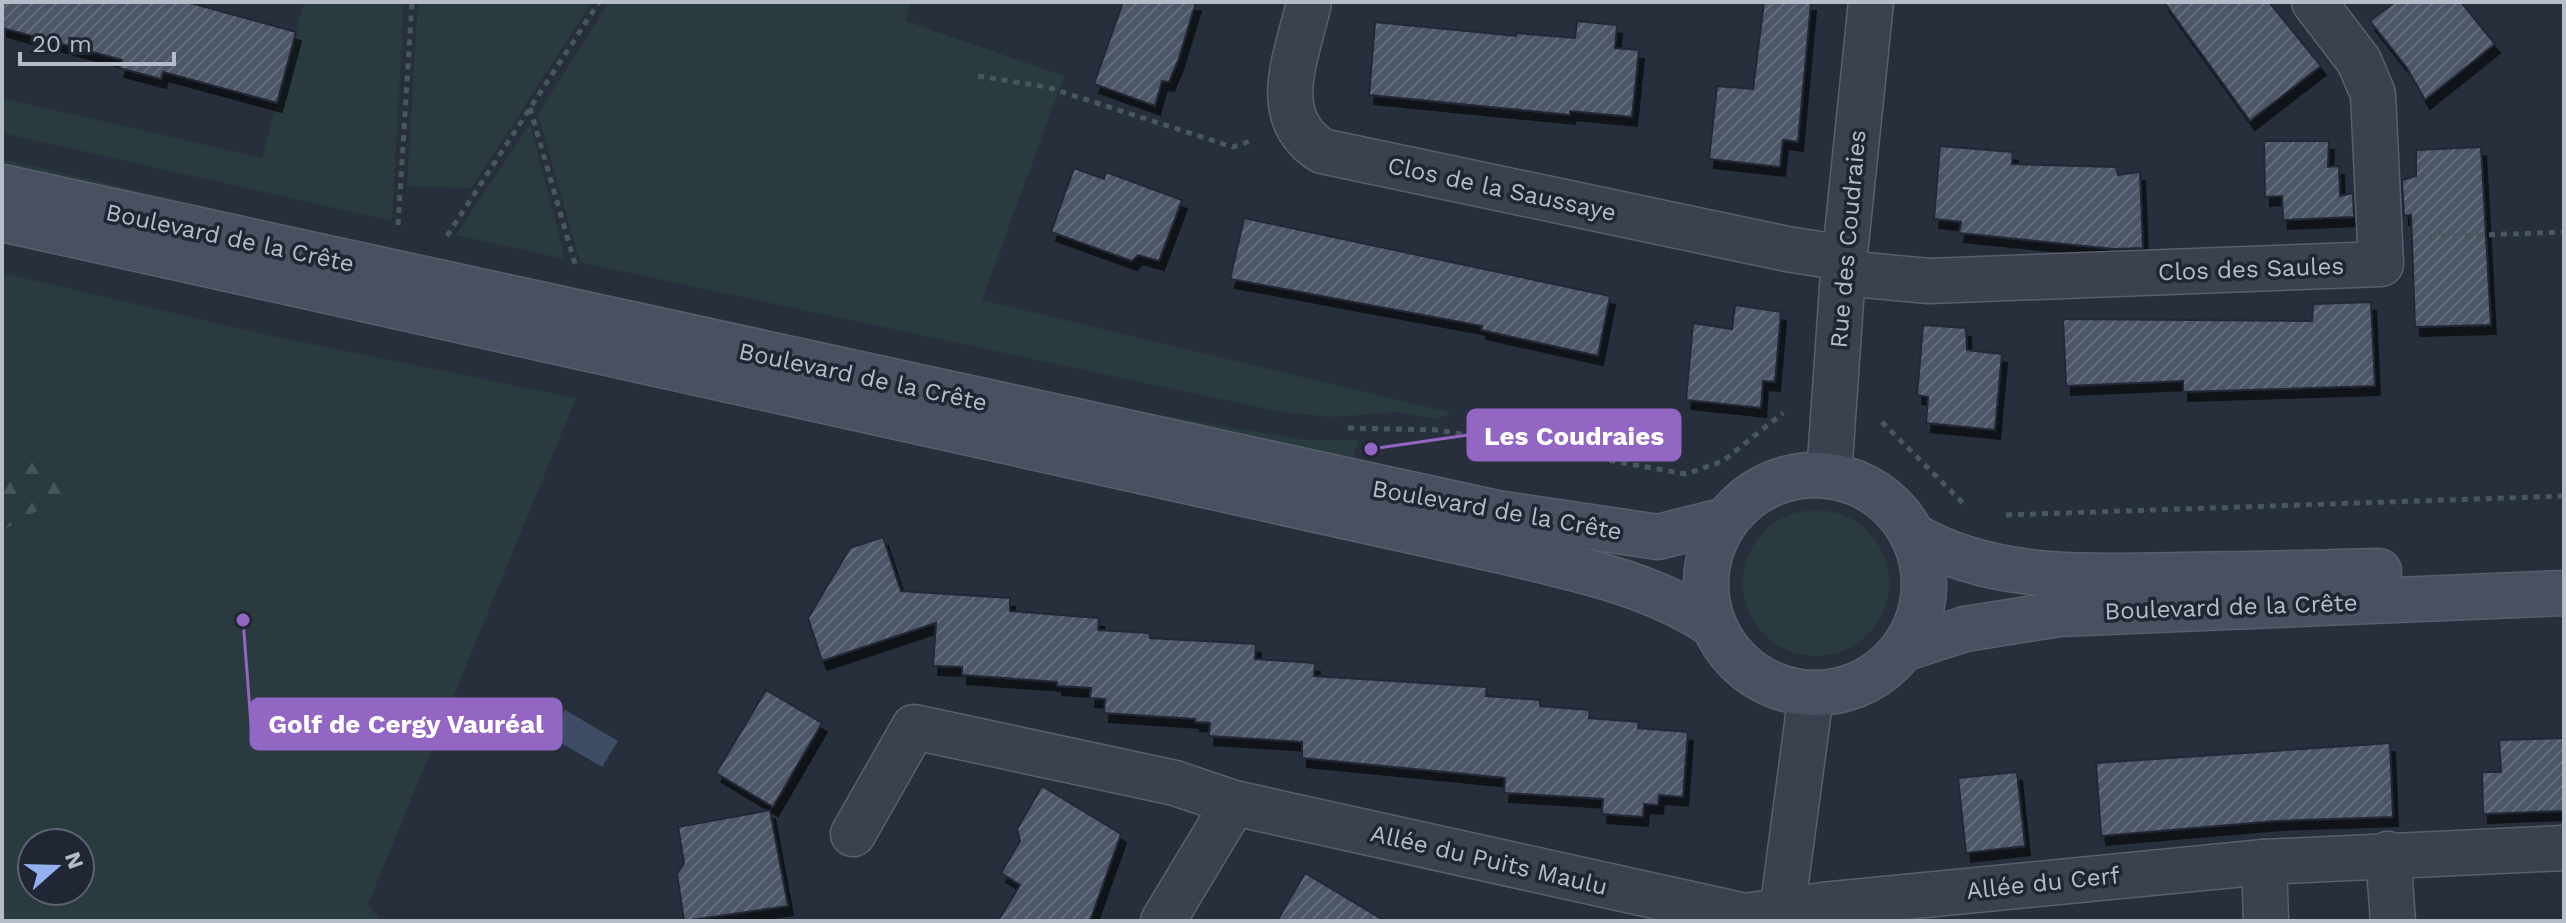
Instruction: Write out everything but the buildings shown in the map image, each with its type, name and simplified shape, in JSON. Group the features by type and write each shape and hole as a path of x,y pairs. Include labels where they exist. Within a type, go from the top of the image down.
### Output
{"main road":[{"name":"Boulevard de la Crête","path":"2,187 1497,513 1658,537 1726,520"},
{"name":"Boulevard de la Crête","path":"2,219 1507,552 1598,574 1673,600 1713,625"},
{"name":"Boulevard de la Crête","path":"1829,476 1859,485 1878,495 1894,510 1912,535 1921,558 1923,594 1918,617 1903,649 1868,680 1845,689 1811,694 1785,690 1752,673 1725,647 1713,625 1708,607 1706,570 1710,553 1726,520 1744,501 1765,487 1790,477 1829,476"},
{"name":"Boulevard de la Crête","path":"1912,535 1946,553 1996,567 2097,576 2413,571 2564,563"},
{"name":"Boulevard de la Crête","path":"1903,649 1965,629 2059,614 2564,593"}],"street":[{"path":"1295,125 1289,100 1309,2"},
{"name":"Rue des Coudraies","path":"1829,476 1843,266 1871,2"},
{"path":"2314,2 2359,61 2373,94 2381,239"},
{"name":"Clos de la Saussaye","path":"1295,125 1308,142 1322,151 1787,249 1843,266"},
{"name":"Clos des Saules","path":"1843,266 1929,281 2381,264 2381,239"},
{"path":"1783,915 1811,694"},
{"name":"Allée du Puits Maulu","path":"853,834 914,727 1175,783 1234,803 1783,915"},
{"path":"1163,921 1234,803"},
{"name":"Allée du Cerf","path":"1783,915 2264,862 2564,848"},
{"path":"2388,854 2393,921"},
{"path":"2264,862 2266,921"}],"path":[{"path":"398,237 412,2"},
{"path":"441,246 599,2"},
{"path":"978,76 1047,87 1233,147 1295,125"},
{"path":"530,108 578,276"},
{"path":"2381,239 2564,232"},
{"path":"1875,417 1974,510"},
{"path":"1993,515 2564,496"}],"green space":[{"path":"304,2 404,2 392,221 2,133 2,98 262,158"},
{"path":"418,2 592,2 471,188 407,186"},
{"path":"609,2 911,2 906,21 1064,76 982,300 1452,413 1438,419 1398,412 1335,417 1286,413 583,263 579,259 538,114"},
{"path":"530,124 565,259 456,235"},
{"path":"2,159 225,211 1155,414 1304,440 1359,440 1351,465 2,175"},
{"path":"2,273 272,336 576,398 368,904 381,921 2,921"},
{"path":"40,454 68,471 73,490 2,531 2,461"},
{"path":"1816,510 1844,515 1868,531 1884,555 1889,583 1884,611 1868,635 1844,651 1816,656 1788,651 1764,635 1748,611 1743,583 1748,555 1764,531 1788,515"}],"water":[{"path":"565,710 618,741 602,767 549,736"}],"place":[{"name":"Les Coudraies","path":"1371,449"},
{"name":"Golf de Cergy Vauréal","path":"243,620"}]}
